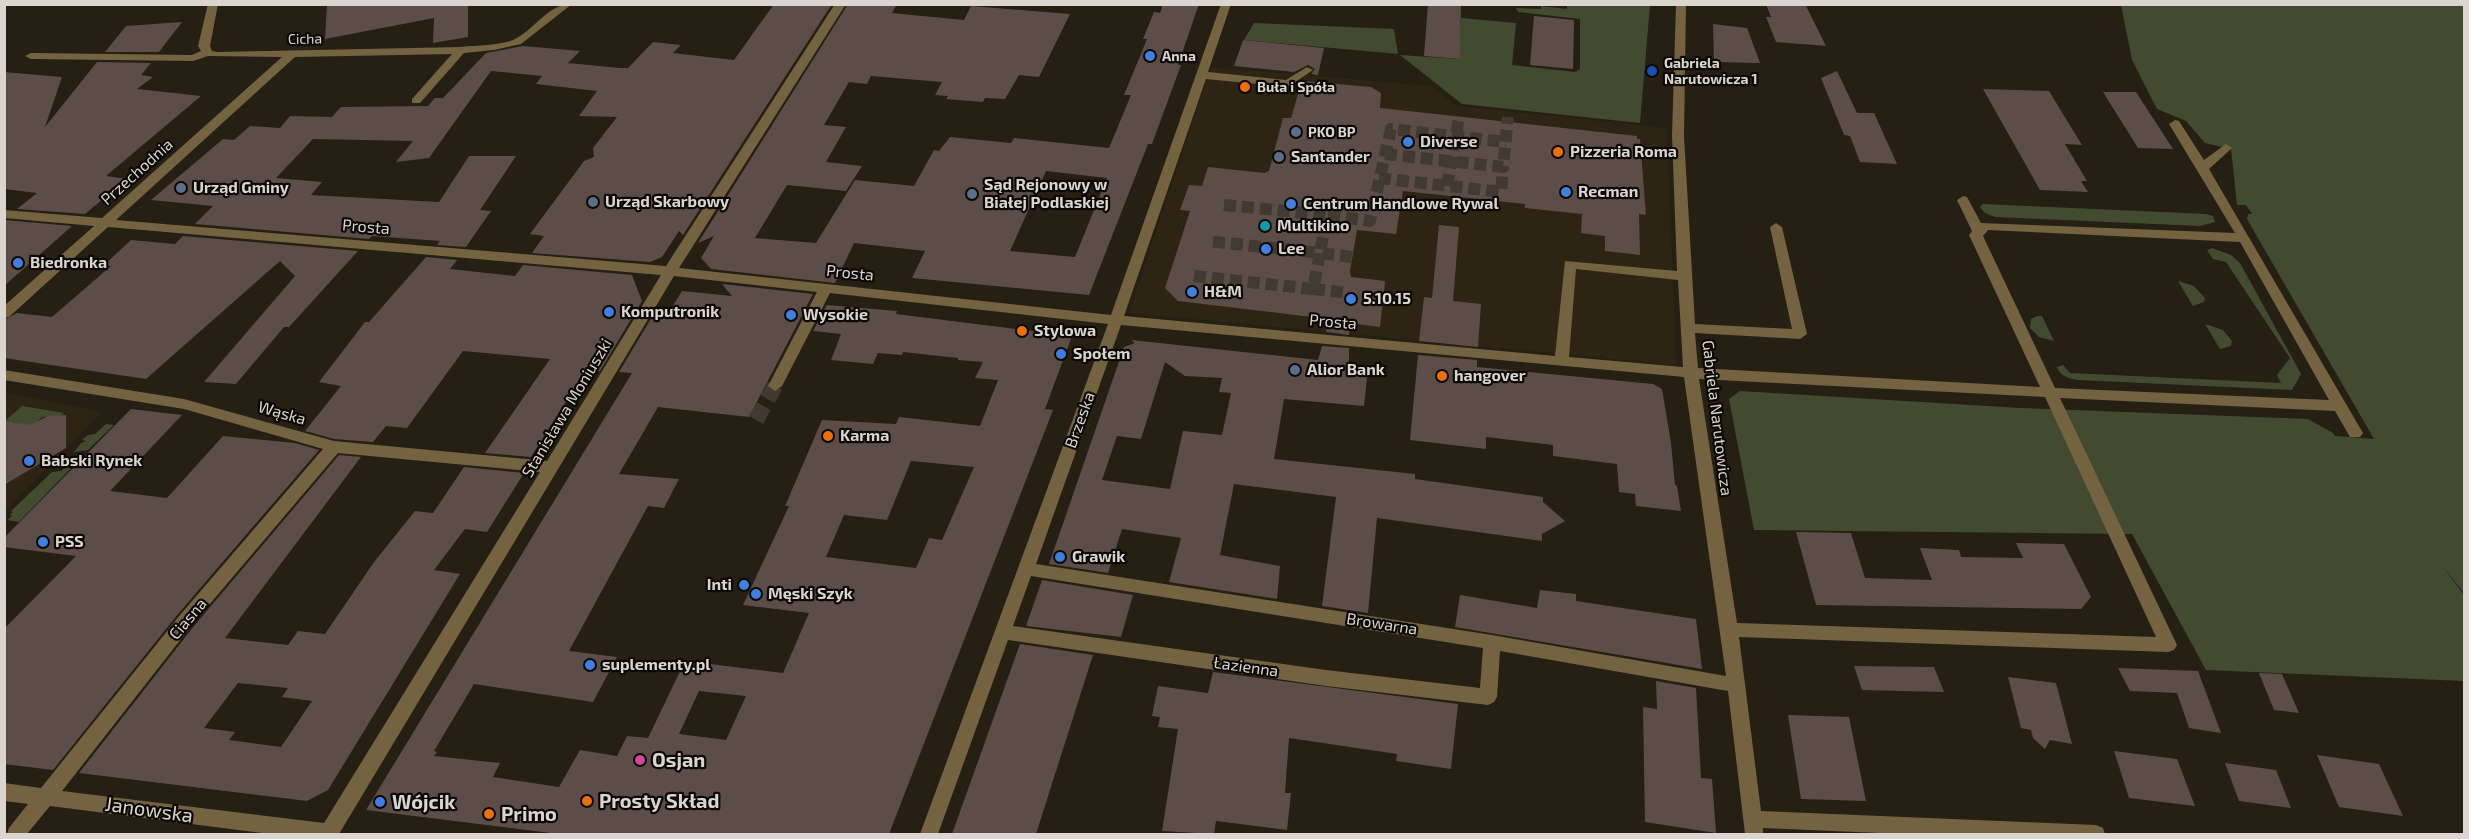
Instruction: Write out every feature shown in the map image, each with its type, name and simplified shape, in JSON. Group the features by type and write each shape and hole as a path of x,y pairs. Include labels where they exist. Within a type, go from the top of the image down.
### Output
{"street":[{"path":"207,53 204,46 213,4"},
{"name":"Cicha","path":"31,56 192,58 207,53 291,55 494,47 517,42 567,4"},
{"name":"Stanisława Moniuszki","path":"329,834 670,271 841,4"},
{"name":"Brzeska","path":"929,834 1027,569 1226,4"},
{"name":"Gabriela Narutowicza","path":"1681,4 1678,136 1691,373 1729,629 1753,827"},
{"path":"416,101 461,50"},
{"name":"Przechodnia","path":"4,314 291,55"},
{"path":"1202,75 1288,84 1307,70"},
{"path":"2175,124 2244,238 2355,433"},
{"path":"2202,168 2226,147"},
{"path":"1963,200 1978,230"},
{"name":"Prosta","path":"4,214 670,271 1116,320 1691,373 2339,406"},
{"path":"1729,629 2168,645 1976,235 1978,230 1985,226 1994,226 2244,238"},
{"path":"1688,328 1800,334 1776,227"},
{"path":"1562,360 1570,264 1684,276"},
{"path":"776,386 826,288"},
{"name":"Wąska","path":"4,375 184,404 334,447 553,466"},
{"name":"Ciasna","path":"16,834 186,620 334,447"},
{"name":"Browarna","path":"1027,569 1492,642 1736,685"},
{"name":"Łazienna","path":"1004,632 1326,678 1488,697 1492,642"},
{"name":"Janowska","path":"4,792 329,834"},
{"path":"1753,827 2096,834"}],"shaded area":[{"path":"1211,67 1431,86 1457,106 1667,128 1676,365 1129,313"},
{"name":"Babski Rynek","path":"5,392 102,412 5,511"}],"green space":[{"path":"1567,5 1650,5 1640,123 1462,104 1400,55 1459,59 1461,18 1516,23 1512,65 1575,72 1580,69 1580,19 1518,12 1516,8 1541,9 1541,6 1567,9"},
{"path":"2121,5 2464,5 2464,593 2441,564 2464,595 2464,681 2206,670 2132,534 1754,530 1729,399 1740,391 2021,408 2308,419 2335,436 2374,439 2247,219 2248,214 2252,214 2246,205 2237,205 2231,149 2205,143 2186,121 2157,109 2132,60"},
{"path":"1254,23 1394,29 1398,54 1244,40"},
{"path":"1983,204 2206,214 2213,216 2215,222 2200,226 1995,217 1985,213 1980,207"},
{"path":"2212,248 2231,255 2240,263 2301,374 2292,390 2078,380 2060,373 2057,367 2063,365 2070,373 2281,383 2277,375 2290,358 2226,262 2213,259 2207,250"},
{"path":"2178,281 2194,286 2205,298 2204,302 2193,306"},
{"path":"2042,316 2054,341 2039,337 2030,328 2031,319"},
{"path":"2205,324 2223,330 2232,341 2231,346 2220,349"},
{"path":"22,406 64,413 60,416 42,417 31,428 5,421"},
{"path":"106,424 114,425 88,450 74,452 81,443 86,441 82,440 88,435 95,434"},
{"path":"72,463 76,463 19,522 7,520 12,516 11,511 52,472 61,471"}],"building":[{"path":"327,4 468,4 468,37 433,43 434,18 325,39"},
{"path":"774,4 832,4 683,235 679,231 662,257 650,262 532,253 544,236 530,234 584,161 594,157 593,148 617,117 579,116 597,91 536,84 542,76 491,71 429,158 396,162 413,141 313,139 276,178 322,182 311,195 439,202 469,156 516,156 480,210 491,211 466,247 437,245 440,241 372,236 369,239 195,224 213,206 151,200 223,139 234,140 250,126 280,128 290,116 332,117 341,107 428,106 435,98 443,98 486,53 523,46 580,51 568,63 628,68 653,42 681,45 673,53 734,60"},
{"path":"848,4 897,4 892,13 964,20 971,6 1070,14 1039,77 1019,75 1005,99 985,98 983,102 946,99 948,96 935,95 942,82 871,76 867,84 849,82 824,125 846,127 826,162 862,166 846,191 787,185 755,238 816,243 855,180 914,186 934,150 939,151 950,137 1011,143 1014,138 1109,148 1131,95 1124,95 1147,39 1143,39 1154,12 1160,13 1163,4 1199,4 1178,65 1181,65 1152,144 1148,144 1089,295 912,278 925,251 854,243 835,283 711,269 701,258 714,236 698,243","holes":["1046,171 1107,178 1075,257 1010,251"]},
{"path":"1428,4 1461,4 1460,59 1424,56"},
{"path":"1766,4 1806,6 1826,46 1776,42 1766,17 1771,17"},
{"path":"1534,16 1574,20 1573,69 1530,65"},
{"path":"182,22 159,52 105,52 126,26"},
{"path":"1713,24 1747,28 1760,63 1714,62"},
{"path":"1243,40 1324,48 1318,75 1311,74 1315,69 1308,65 1294,72 1234,66"},
{"path":"97,62 151,63 141,75 153,77 137,89 201,96 106,176 127,179 85,214 17,209 37,193 4,189 4,72 62,77 45,127"},
{"path":"1837,71 1857,113 1874,113 1897,164 1860,162 1850,136 1844,135 1821,78"},
{"name":"Centrum Handlowe Rywal","path":"1302,81 1371,87 1381,93 1380,108 1637,136 1637,139 1640,139 1646,215 1639,214 1640,255 1605,251 1605,236 1581,233 1582,214 1525,208 1525,204 1403,191 1396,234 1357,230 1350,271 1351,277 1385,281 1380,327 1350,323 1349,335 1326,332 1329,319 1178,301 1165,288 1190,211 1180,210 1189,185 1202,186 1208,167 1265,173 1269,171 1283,118 1291,118"},
{"path":"1983,89 2049,91 2082,145 2065,144 2087,181 2081,181 2088,192 2040,190"},
{"path":"2103,92 2136,92 2173,149 2138,148"},
{"path":"4,220 72,226 4,286"},
{"path":"1439,225 1459,227 1453,301 1481,304 1478,347 1419,341 1424,297 1432,298"},
{"path":"183,236 358,251 289,327 284,327 236,384 204,382 295,276 280,261 146,379 4,358 4,320 17,313 52,317 111,266 103,266 131,240 175,244"},
{"path":"426,257 457,260 450,269 515,276 523,265 632,275 642,301 600,371 586,370 531,457 485,453 550,359 463,351 407,428 386,426 373,442 334,439 305,431 341,386 319,382 365,322 369,322"},
{"path":"722,284 813,294 749,417 658,407 619,474 679,479 664,508 648,506 569,651 617,657 593,702 474,684 434,751 437,752 434,756 500,763 493,777 559,787 580,750 617,756 627,736 648,738 685,661 783,673 809,613 743,605 789,506 785,506 822,420 896,424 899,417 980,426 998,380 975,378 983,362 958,360 958,358 903,352 902,355 878,353 873,364 831,360 841,334 813,331 827,305 897,311 896,314 1072,336 1045,409 1053,410 889,834 559,834 366,810 632,373 619,372 658,307 671,309 682,291 732,296","holes":["911,461 974,467 942,540 929,538 916,568 826,557 844,515 887,520","699,691 746,696 726,740 679,734"]},
{"path":"1131,340 1318,360 1322,346 1349,348 1349,366 1368,368 1364,406 1284,399 1274,459 1415,474 1415,479 1543,497 1543,502 1565,521 1542,534 1542,541 1377,518 1368,613 1322,606 1336,497 1234,484 1220,555 1280,566 1277,599 1169,582 1181,538 1122,529 1108,573 1049,564 1124,347 1135,343","holes":["1165,362 1185,376 1222,378 1219,392 1231,393 1222,435 1183,431 1170,489 1102,480 1117,436 1141,439"]},
{"path":"1418,355 1477,360 1477,367 1653,384 1662,389 1675,485 1681,511 1636,506 1635,494 1619,492 1617,464 1553,456 1553,445 1486,437 1486,449 1410,440"},
{"path":"131,409 182,415 110,491 167,498 223,436 295,443 319,450 178,614 53,770 4,764 4,629 76,556 4,547 4,538"},
{"path":"66,415 66,448 4,485 4,421 30,425 48,416"},
{"path":"339,455 361,457 225,638 288,645 298,631 325,634 374,562 415,511 433,513 464,467 524,473 487,532 465,529 434,570 460,574 328,790 307,801 79,773 194,626","holes":["238,683 288,688 282,697 312,701 281,747 229,740 235,732 204,728"]},
{"path":"1796,532 1851,533 1865,578 1932,580 1920,548 1959,550 1961,557 2023,558 2016,543 2064,544 2091,597 2081,609 1816,605"},
{"path":"1042,580 1133,595 1121,637 1026,626"},
{"path":"1540,590 1576,594 1576,601 1696,619 1702,669 1455,627 1460,595 1537,608"},
{"path":"1020,644 1093,655 1036,834 952,834"},
{"path":"1854,666 1934,667 1944,692 1862,690"},
{"path":"2118,668 2198,671 2221,733 2189,728 2177,693 2130,691"},
{"path":"1213,672 1458,704 1451,769 1396,761 1397,754 1289,738 1285,793 1291,793 1287,830 1216,821 1214,834 1162,831 1178,729 1158,727 1160,717 1152,716 1158,686 1208,693"},
{"path":"2259,673 2282,674 2299,713 2274,710"},
{"path":"2008,677 2056,683 2072,744 2050,740 2045,749 2033,738 2031,730 2021,728"},
{"path":"1656,681 1696,688 1701,778 1712,779 1716,833 1645,822 1643,707 1657,709"},
{"path":"1788,715 1849,717 1866,801 1801,799"},
{"path":"2114,751 2177,759 2195,806 2129,798"},
{"path":"2317,755 2379,764 2403,816 2339,807"},
{"path":"2225,763 2276,770 2291,808 2239,801"}],"tunnel":[{"path":"1456,136 1459,117"},
{"path":"1506,142 1508,117"},
{"path":"1385,154 1391,129 1456,136"},
{"path":"1451,161 1456,136"},
{"path":"1456,136 1506,142"},
{"path":"1503,167 1506,142"},
{"path":"1380,178 1385,154"},
{"path":"1385,154 1451,161"},
{"path":"1447,186 1451,161"},
{"path":"1451,161 1503,167"},
{"path":"1447,186 1501,192 1503,167"},
{"path":"1327,215 1370,221 1380,178"},
{"path":"1380,178 1447,186"},
{"path":"1224,205 1327,215"},
{"path":"1320,253 1327,215"},
{"path":"1207,241 1320,253"},
{"path":"1313,289 1320,253"},
{"path":"1320,253 1352,257"},
{"path":"1194,276 1313,289"},
{"path":"1313,289 1348,293"},
{"path":"756,420 775,386"}],"place":[{"name":"Anna","path":"1150,56"},
{"name":"Gabriela Narutowicza 1","path":"1652,71"},
{"name":"Buła i Spóła","path":"1245,87"},
{"name":"PKO BP","path":"1296,132"},
{"name":"Diverse","path":"1408,142"},
{"name":"Pizzeria Roma","path":"1558,152"},
{"name":"Santander","path":"1279,157"},
{"name":"Urząd Gminy","path":"181,188"},
{"name":"Recman","path":"1566,192"},
{"name":"Sąd Rejonowy w Białej Podlaskiej","path":"972,194"},
{"name":"Urząd Skarbowy","path":"593,202"},
{"name":"Centrum Handlowe Rywal","path":"1291,204"},
{"name":"Multikino","path":"1265,226"},
{"name":"Lee","path":"1266,249"},
{"name":"Biedronka","path":"18,263"},
{"name":"H&M","path":"1192,292"},
{"name":"5.10.15","path":"1351,299"},
{"name":"Komputronik","path":"609,312"},
{"name":"Wysokie","path":"791,315"},
{"name":"Stylowa","path":"1022,331"},
{"name":"Społem","path":"1061,354"},
{"name":"Alior Bank","path":"1295,370"},
{"name":"hangover","path":"1442,376"},
{"name":"Karma","path":"828,436"},
{"name":"Babski Rynek","path":"29,461"},
{"name":"PSS","path":"43,542"},
{"name":"Grawik","path":"1060,557"},
{"name":"Inti","path":"744,585"},
{"name":"Męski Szyk","path":"756,594"},
{"name":"suplementy.pl","path":"590,665"},
{"name":"Osjan","path":"640,760"},
{"name":"Prosty Skład","path":"587,801"},
{"name":"Wójcik","path":"380,802"},
{"name":"Primo","path":"489,814"}]}
